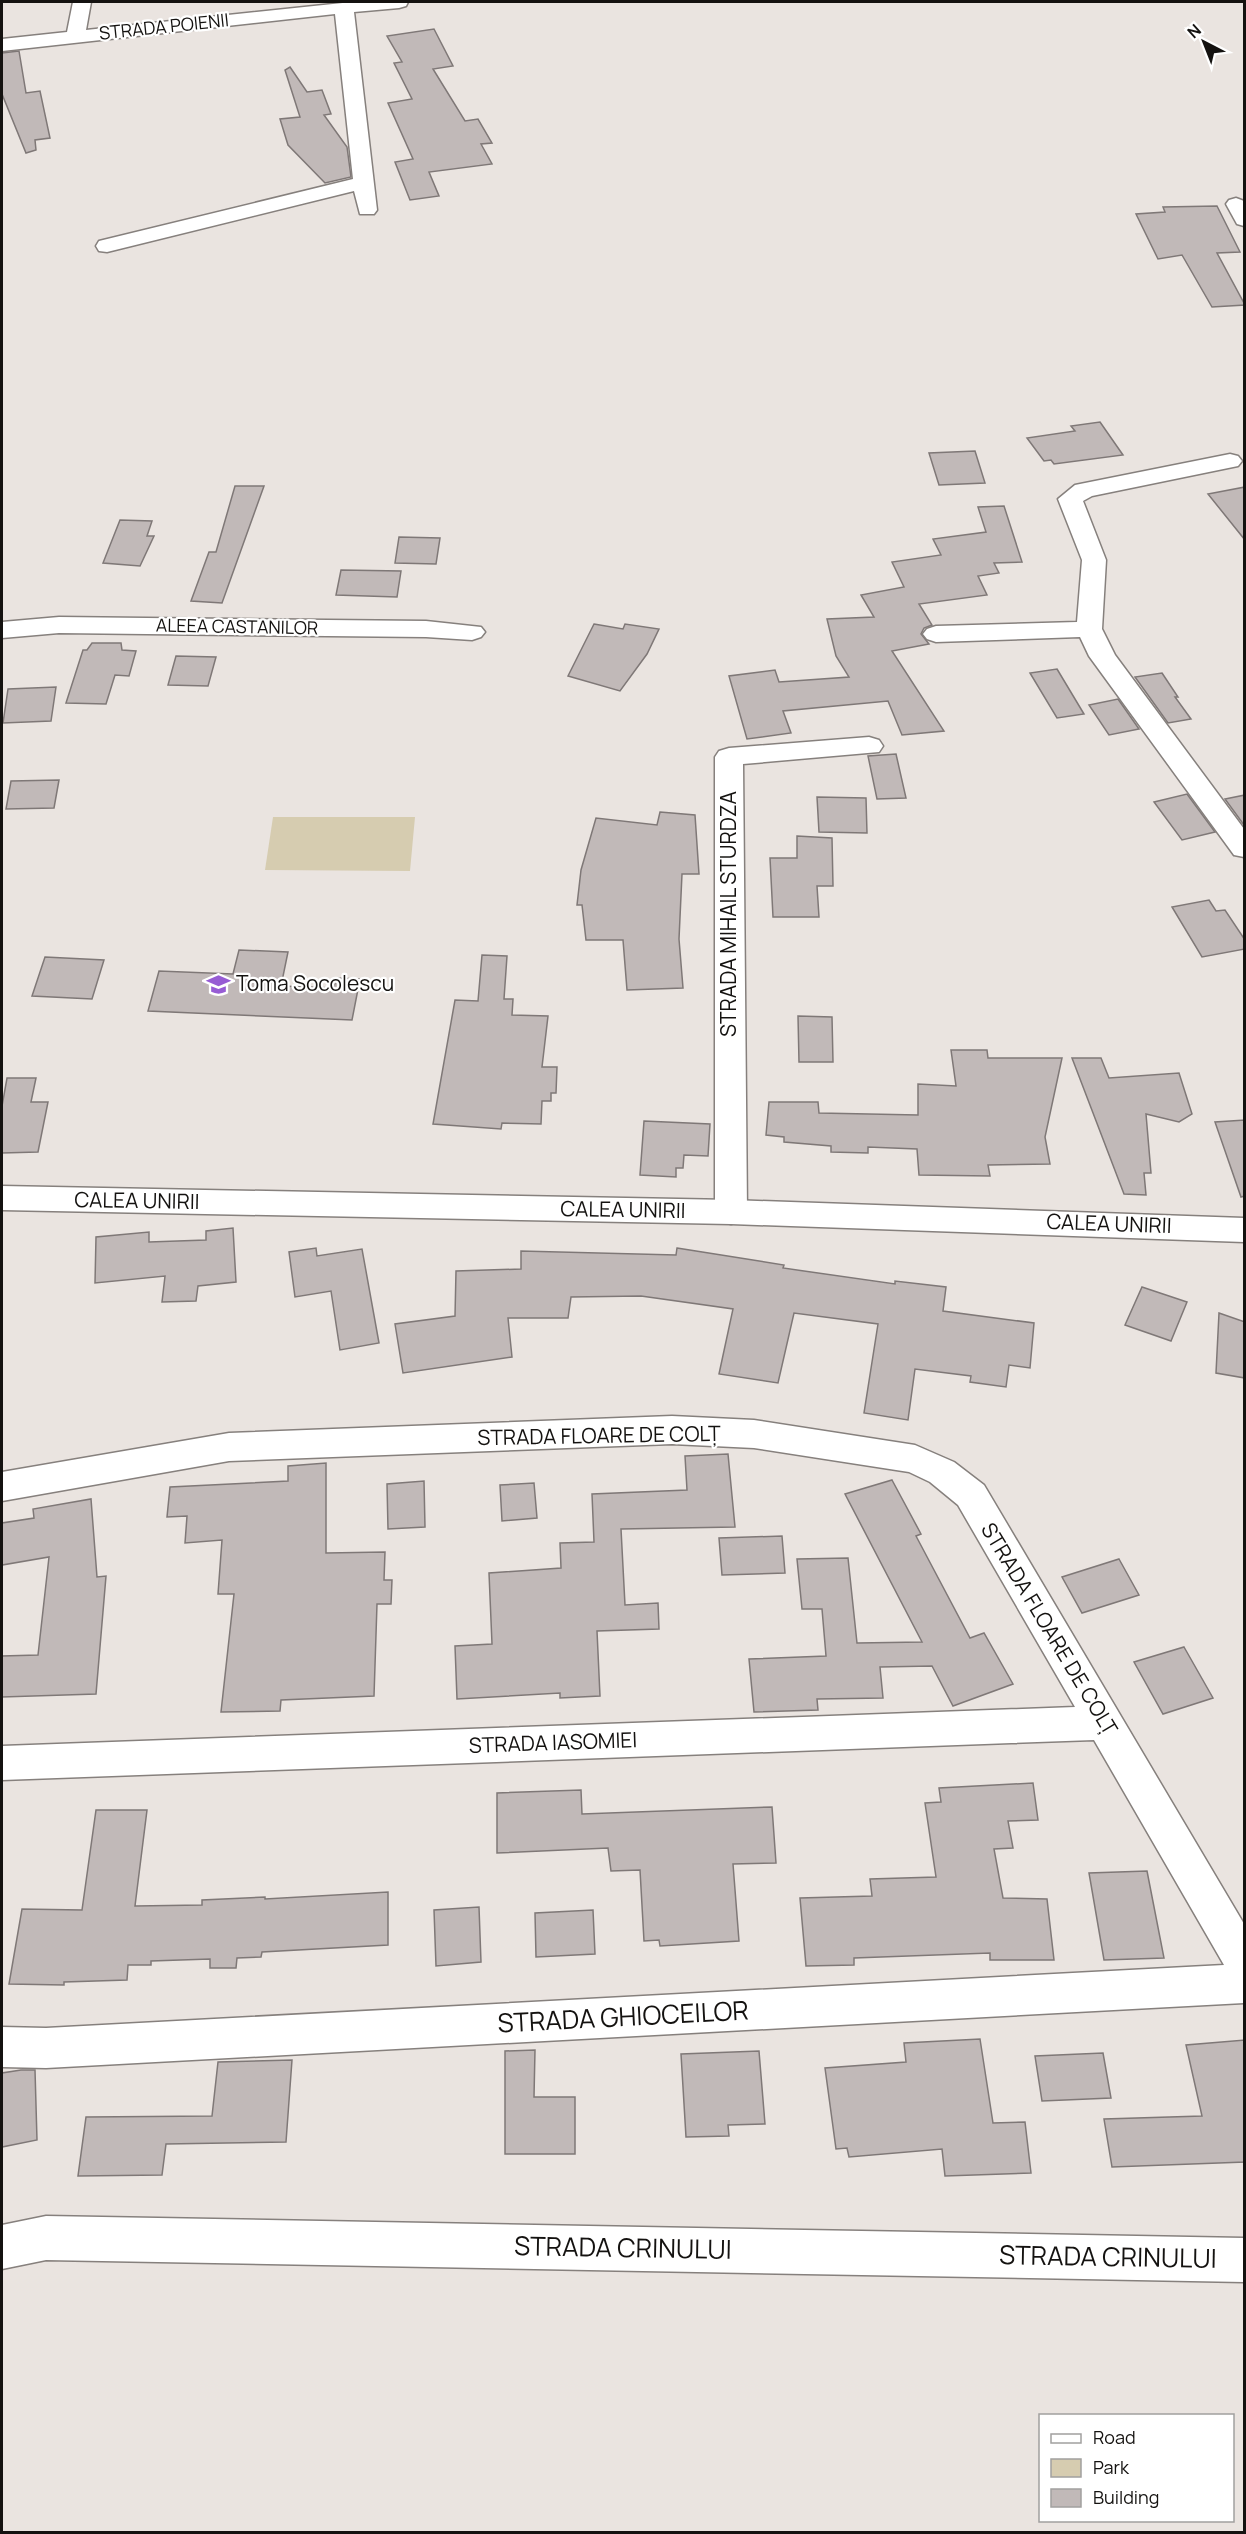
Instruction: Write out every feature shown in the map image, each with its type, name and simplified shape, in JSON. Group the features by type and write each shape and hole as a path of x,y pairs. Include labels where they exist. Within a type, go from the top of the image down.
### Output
{"street":[{"path":"76,36 82,2"},
{"name":"STRADA POIENII","path":"2,45 399,2"},
{"path":"344,8 367,210"},
{"path":"107,246 364,182"},
{"path":"1230,461 1083,490 1070,499 1094,560 1089,629 1102,656 1245,848"},
{"name":"ALEEA CASTANILOR","path":"2,630 59,625 426,628 472,632"},
{"path":"936,634 1089,629"},
{"name":"STRADA MIHAIL STURDZA","path":"731,1212 729,757 869,746"},
{"name":"CALEA UNIRII","path":"2,1198 731,1212 1245,1230"},
{"name":"STRADA FLOARE DE COLȚ","path":"2,1487 229,1447 672,1430 754,1434 915,1459 942,1472 970,1495 1245,1961"},
{"name":"STRADA IASOMIEI","path":"2,1762 1105,1723"},
{"name":"STRADA GHIOCEILOR","path":"2,2047 45,2048 1245,1984"},
{"name":"STRADA CRINULUI","path":"2,2247 46,2238 1245,2260"}],"green space":[{"path":"273,817 415,817 410,871 265,870"}],"building":[{"path":"434,29 453,66 433,69 465,121 478,119 492,143 481,144 492,164 429,172 439,196 410,200 395,162 413,159 388,103 412,99 394,63 402,62 387,36"},
{"path":"19,51 26,93 40,91 50,138 35,140 36,150 26,153 2,94 2,53"},
{"path":"290,67 307,92 322,90 331,114 324,115 347,147 351,177 325,183 288,145 280,119 300,117 285,70"},
{"path":"1217,206 1240,252 1217,253 1245,305 1212,307 1182,255 1158,259 1136,214 1165,212 1163,207"},
{"path":"1100,422 1123,455 1054,464 1051,460 1044,461 1027,438 1075,431 1071,426"},
{"path":"975,451 985,483 939,485 929,453"},
{"path":"235,486 264,486 222,603 191,601 209,552 216,552"},
{"path":"1245,487 1245,540 1208,494"},
{"path":"1004,506 1022,562 994,563 999,573 978,576 987,595 919,604 932,625 924,628 921,634 929,644 892,651 944,731 902,735 888,701 783,711 791,733 747,739 729,676 775,670 779,682 849,677 836,656 827,619 874,617 861,595 904,587 892,562 941,555 933,539 986,532 978,507"},
{"path":"120,520 152,521 147,536 154,536 140,566 103,563"},
{"path":"399,537 440,538 436,564 395,563"},
{"path":"341,570 401,571 397,597 336,595"},
{"path":"594,624 623,629 625,624 659,629 647,654 620,691 568,676"},
{"path":"92,643 121,643 122,650 136,651 129,676 115,675 106,704 66,703 83,650 87,650"},
{"path":"176,656 216,657 208,686 168,685"},
{"path":"1057,669 1084,714 1057,718 1030,673"},
{"path":"1162,673 1178,697 1175,697 1191,719 1168,723 1135,677"},
{"path":"56,687 51,721 3,723 8,689"},
{"path":"1118,699 1139,729 1109,735 1089,705"},
{"path":"896,754 906,798 877,799 868,756"},
{"path":"59,780 54,808 6,809 11,781"},
{"path":"1187,794 1215,832 1182,840 1154,802"},
{"path":"1245,795 1245,825 1244,825 1225,799"},
{"path":"817,797 866,798 867,833 819,832"},
{"path":"660,812 695,815 699,874 682,874 679,939 683,988 627,990 623,940 586,940 582,905 577,905 581,870 596,818 657,825"},
{"path":"797,836 832,838 833,886 817,886 819,917 773,917 770,858 797,858"},
{"path":"1209,900 1216,911 1225,910 1245,940 1245,949 1202,957 1172,907"},
{"name":"Toma Socolescu","path":"239,950 288,952 281,986 334,988 336,978 360,979 352,1020 148,1011 159,971 233,974"},
{"path":"482,955 507,956 504,999 513,999 512,1015 548,1016 542,1067 557,1067 556,1093 551,1093 551,1101 542,1101 541,1124 502,1123 501,1129 433,1124 455,1000 478,1001"},
{"path":"45,957 104,960 92,999 32,996"},
{"path":"798,1016 832,1017 833,1062 799,1062"},
{"path":"951,1050 987,1050 988,1058 1062,1058 1045,1137 1050,1164 988,1165 990,1176 919,1175 917,1149 868,1147 868,1153 831,1152 831,1146 784,1142 784,1137 766,1135 769,1102 818,1102 819,1113 918,1115 918,1084 956,1086"},
{"path":"1072,1058 1101,1058 1109,1078 1179,1073 1192,1114 1179,1122 1146,1114 1151,1173 1144,1173 1146,1195 1124,1194"},
{"path":"7,1078 36,1078 31,1102 48,1102 38,1152 2,1153 2,1106"},
{"path":"1245,1120 1245,1196 1241,1197 1215,1122"},
{"path":"644,1121 710,1124 708,1156 684,1155 683,1168 676,1168 676,1177 640,1175"},
{"path":"233,1228 236,1282 198,1286 196,1301 162,1302 165,1276 95,1283 96,1237 149,1232 149,1242 206,1240 206,1231"},
{"path":"316,1248 317,1256 362,1249 379,1343 340,1350 331,1291 295,1297 289,1252"},
{"path":"677,1248 784,1265 783,1268 895,1284 895,1281 946,1287 943,1311 1034,1323 1030,1368 1009,1365 1006,1387 970,1382 971,1376 915,1369 908,1420 864,1413 878,1324 794,1313 778,1383 719,1374 733,1309 641,1296 571,1297 568,1318 508,1318 512,1357 403,1373 395,1324 455,1316 456,1271 521,1269 521,1251 676,1255"},
{"path":"1142,1287 1187,1302 1171,1341 1125,1325"},
{"path":"1219,1313 1245,1322 1245,1378 1216,1373"},
{"path":"728,1454 735,1527 621,1529 625,1605 658,1603 659,1629 597,1631 600,1696 560,1698 560,1693 457,1699 455,1646 492,1644 489,1573 561,1568 560,1543 594,1542 592,1494 687,1490 685,1456"},
{"path":"326,1463 326,1553 385,1552 384,1580 392,1580 391,1604 377,1604 374,1696 281,1700 280,1711 221,1712 234,1594 218,1594 222,1540 185,1543 187,1516 167,1517 170,1487 288,1481 288,1466"},
{"path":"892,1480 921,1534 916,1536 970,1638 984,1633 1013,1684 953,1706 932,1666 880,1667 883,1698 817,1699 818,1710 754,1712 749,1659 826,1656 822,1609 802,1609 797,1559 848,1558 857,1643 922,1642 845,1494"},
{"path":"424,1481 425,1527 388,1529 387,1484"},
{"path":"534,1483 537,1518 502,1521 500,1485"},
{"path":"91,1499 97,1577 106,1576 96,1694 2,1697 2,1656 38,1655 49,1557 2,1565 2,1523 34,1518 33,1509"},
{"path":"782,1536 785,1573 722,1575 719,1538"},
{"path":"1119,1559 1139,1595 1082,1613 1062,1577"},
{"path":"1184,1647 1213,1698 1163,1714 1134,1662"},
{"path":"1033,1783 1038,1820 1008,1821 1013,1848 994,1849 1003,1898 1047,1899 1054,1960 990,1960 990,1953 854,1958 854,1965 806,1966 800,1898 872,1896 870,1879 936,1877 925,1803 941,1802 939,1788"},
{"path":"581,1790 582,1814 772,1807 776,1863 733,1864 739,1941 660,1946 659,1940 644,1941 640,1870 611,1871 608,1848 497,1853 497,1793"},
{"path":"96,1810 147,1810 135,1906 202,1905 202,1900 388,1892 388,1945 262,1952 261,1957 237,1958 236,1968 210,1968 210,1959 151,1961 151,1965 128,1965 127,1980 64,1982 64,1985 9,1984 22,1909 82,1910"},
{"path":"1147,1871 1164,1958 1104,1960 1089,1873"},
{"path":"479,1907 481,1962 436,1966 434,1910"},
{"path":"593,1910 595,1954 536,1957 535,1913"},
{"path":"980,2039 993,2123 1025,2122 1031,2173 945,2176 942,2149 849,2157 847,2148 836,2149 825,2068 906,2062 904,2043"},
{"path":"1245,2040 1245,2162 1112,2167 1104,2119 1202,2116 1186,2045"},
{"path":"535,2050 534,2097 575,2097 575,2154 505,2154 505,2051"},
{"path":"759,2051 765,2124 728,2125 729,2136 686,2137 681,2054"},
{"path":"1103,2053 1111,2098 1042,2101 1035,2056"},
{"path":"292,2060 286,2142 166,2144 162,2175 78,2176 86,2117 212,2116 218,2062"},
{"path":"35,2070 37,2140 2,2147 2,2073"}],"place":[{"name":"Toma Socolescu","path":"218,984"}]}
